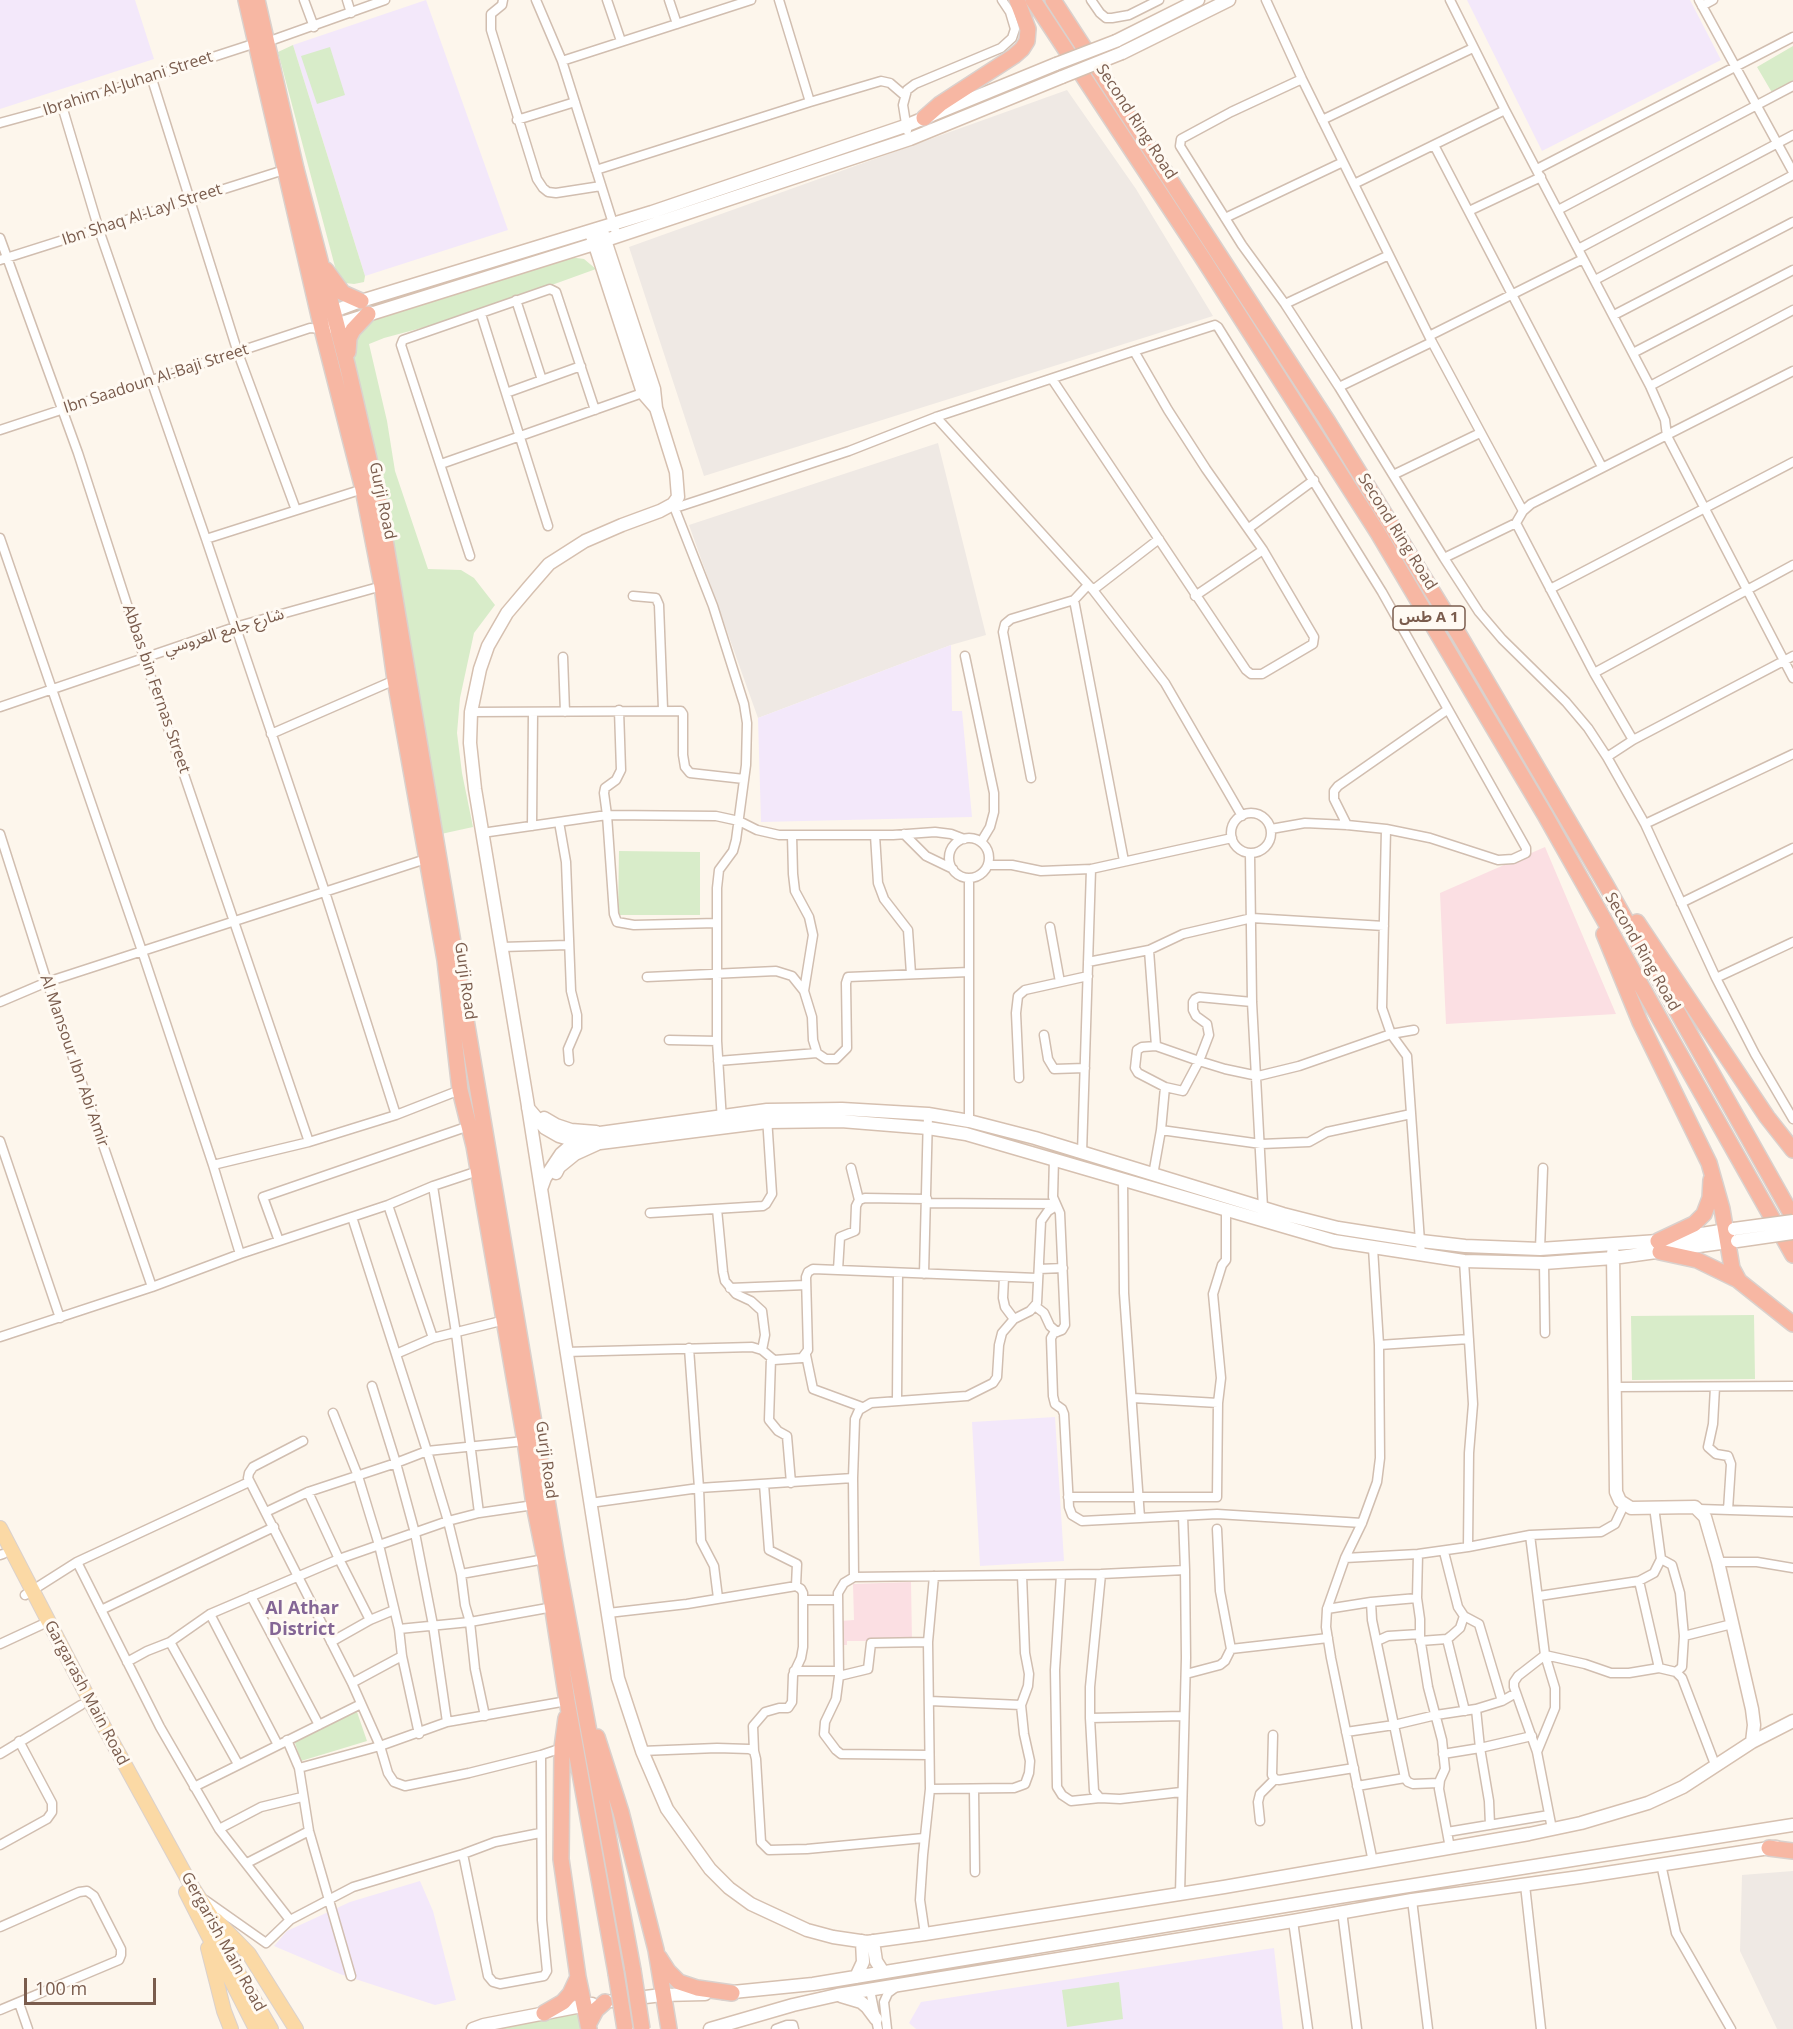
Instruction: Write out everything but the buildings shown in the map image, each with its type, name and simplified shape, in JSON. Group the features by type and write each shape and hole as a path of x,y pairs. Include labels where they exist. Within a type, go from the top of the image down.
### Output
{"highway":[{"name":"Gurji Road","path":"246,0 262,42 335,317 378,498 433,857 642,2029"},
{"name":"Gurji Road","path":"257,0 284,170 318,324 363,489 382,586 395,680 433,857 460,1089 478,1171 505,1320 534,1505 625,2029"},
{"path":"924,118 940,104 1022,49 1027,41 1028,29 1017,0"},
{"name":"Second Ring Road","path":"1034,0 1203,257 1378,533 1545,815 1793,1255"},
{"name":"Second Ring Road","path":"1053,0 1334,432 1461,638 1606,885 1793,1219"},
{"path":"318,257 339,289 364,308 349,338 347,364"},
{"path":"1606,885 1638,923 1767,1117 1793,1150"},
{"path":"1592,901 1640,1022 1709,1162 1731,1236 1732,1268 1739,1281"},
{"path":"1659,1246 1694,1224 1704,1214 1710,1198 1709,1162"},
{"path":"1659,1246 1697,1260 1739,1281 1793,1324"},
{"path":"568,1705 562,1748 561,1859 578,1977 588,2027"},
{"path":"585,1713 598,1738 621,1812 661,1962 679,1982 697,1988 732,1993"},
{"path":"1769,1848 1793,1851"},
{"path":"656,1950 659,2000 667,2028"},
{"path":"544,2013 563,2002 570,1994 578,1977"},
{"path":"588,2027 596,2010 605,2002"}],"main road":[{"name":"Gargarash Main Road","path":"0,1528 29,1593 40,1625 81,1705"},
{"name":"Gargarash Main Road","path":"1,1552 29,1593 199,1896"},
{"name":"Gergarish Main Road","path":"81,1705 271,2029"},
{"name":"Gergarish Main Road","path":"199,1896 206,1918 256,2029"},
{"path":"206,1918 224,2011 231,2029"},
{"path":"206,1918 225,1926 249,1954 296,2029"}],"street":[{"path":"304,0 314,27"},
{"path":"347,0 351,13"},
{"name":"Ibrahim Al-Juhani Street","path":"0,123 62,106 151,76 314,27 385,0"},
{"path":"503,0 502,4 491,14 491,30 537,179 548,192 561,193 601,186"},
{"path":"536,0 562,61 597,170 601,186 603,234 649,391 670,449 678,483 678,497 674,506 713,606 744,704 747,723 739,821 733,851 719,870 717,888 717,1041 722,1121"},
{"path":"607,0 621,41"},
{"path":"669,0 677,24"},
{"path":"562,61 677,24 726,4 751,0"},
{"path":"779,0 810,102"},
{"path":"910,139 905,126 904,96 915,84 1001,48 1012,38 1015,29 1010,12 1002,0"},
{"path":"1091,0 1100,13 1112,18 1129,15 1159,0"},
{"path":"318,324 910,139 1122,53 1229,0"},
{"path":"1266,0 1302,79 1431,339 1523,511"},
{"path":"1450,0 1650,386 1665,420 1667,436 1703,509 1789,658 1793,678"},
{"path":"1595,280 1793,174 1701,3 1713,0"},
{"path":"603,234 905,126 1116,41 1194,1"},
{"path":"1469,212 1793,37"},
{"path":"1322,120 1473,48"},
{"path":"151,76 238,352 296,510"},
{"path":"1302,79 1231,112 1181,139 1180,146 1225,218 1339,387 1479,612 1502,639 1566,702 1588,728 1607,757 1645,824 1716,978 1755,1054 1793,1119"},
{"path":"597,170 881,81 890,83 904,96"},
{"path":"1558,210 1793,86"},
{"path":"517,120 575,102"},
{"path":"62,106 99,230 325,892 396,1115"},
{"path":"1354,184 1505,110"},
{"path":"1578,249 1793,135"},
{"path":"1434,145 1602,467"},
{"path":"1225,218 1343,162"},
{"name":"Ibn Shaq Al-Layl Street","path":"3,259 284,170"},
{"path":"1614,315 1793,222"},
{"name":"Abbas bin Fernas Street","path":"0,238 3,259 78,453 144,657 309,1142"},
{"path":"1285,304 1389,255"},
{"path":"1339,387 1583,259"},
{"path":"1633,353 1793,270"},
{"path":"471,556 401,345 403,340 546,290 556,292 596,410"},
{"path":"516,300 542,380"},
{"path":"1650,386 1793,310"},
{"path":"481,314 548,526"},
{"name":"Ibn Saadoun Al-Baji Street","path":"0,430 151,382 318,324"},
{"path":"1271,829 1305,823 1347,825 1386,829 1440,840 1498,860 1513,860 1526,854 1526,848 1382,592 1218,327 1215,326 936,417 849,451 674,506 622,525 585,541 549,564 507,613 488,646 480,669 471,712 470,743 482,833 618,1678 642,1751 667,1809 710,1869 729,1888 751,1904 807,1930 833,1937 867,1941 1180,1894 1552,1830 1598,1819 1648,1803 1683,1787 1752,1742 1793,1721"},
{"path":"1052,379 1246,670 1251,674 1262,674 1313,644 1314,637 1263,550 1206,469 1134,351"},
{"path":"506,393 581,366"},
{"path":"1444,558 1516,523 1530,504 1793,371"},
{"path":"441,464 649,391"},
{"path":"936,417 1091,588 1165,682 1242,816"},
{"path":"1393,476 1480,433"},
{"path":"1550,590 1793,462"},
{"path":"1249,528 1314,480"},
{"path":"206,538 363,489"},
{"path":"1516,523 1594,673 1633,740"},
{"path":"0,538 142,951 240,1254"},
{"path":"1031,778 1003,632 1005,624 1011,619 1074,600 1159,538"},
{"path":"1195,596 1263,550"},
{"path":"1594,673 1793,565"},
{"name":"شارع جامع العروسي","path":"0,707 235,627 382,586"},
{"path":"633,596 656,597 659,605 663,709"},
{"path":"1074,600 1124,861"},
{"path":"965,656 994,793 992,820 981,842"},
{"path":"562,657 565,712"},
{"path":"1607,757 1633,740 1789,658"},
{"path":"271,734 395,680"},
{"path":"619,710 621,770 616,780 604,790 614,914 617,922 634,925 717,923"},
{"path":"471,712 677,710 683,714 683,755 685,767 690,773 744,779"},
{"path":"1347,825 1334,799 1334,791 1338,786 1447,710"},
{"path":"532,826 534,712"},
{"path":"1645,824 1793,754"},
{"path":"1252,813 1262,817 1271,829 1270,840 1264,848 1250,854 1240,850 1232,838 1232,827 1242,816 1252,813"},
{"path":"482,833 607,815 716,816 739,821 757,830 779,836 944,833 964,839 976,839 988,852 988,865 981,874 969,878 957,874 950,858 958,842 964,839"},
{"path":"559,822 566,862 571,991 577,1015 576,1028 568,1049 569,1061"},
{"path":"1386,829 1382,1008 1390,1034 1407,1056 1421,1256"},
{"name":"Al Mansour Ibn Abi Amir","path":"0,834 47,982 152,1287"},
{"path":"904,834 926,856 953,869"},
{"path":"792,836 792,874 795,891 809,917 813,935 804,991"},
{"path":"875,836 878,883 884,899 908,930 911,974"},
{"path":"988,865 1012,865 1041,871 1091,869 1232,838"},
{"path":"1681,903 1793,848"},
{"path":"1250,854 1252,1002 1258,1076 1263,1208"},
{"path":"0,1002 47,982 433,857"},
{"path":"1082,1153 1091,869"},
{"path":"969,878 969,1121"},
{"path":"1088,962 1149,950 1183,934 1252,918 1384,926"},
{"path":"1050,927 1060,982"},
{"path":"1716,978 1793,942"},
{"path":"502,947 568,945"},
{"path":"1149,950 1156,1046"},
{"path":"647,977 776,971 792,976 804,991 812,1017 813,1040 818,1053 826,1059 836,1059 847,1048 846,983 848,977 969,972"},
{"path":"1019,1078 1016,1013 1018,996 1025,990 1088,976"},
{"path":"1252,1002 1195,999 1193,1010 1196,1016 1207,1024 1209,1030 1198,1061 1184,1090 1180,1092 1165,1087 1135,1068 1137,1050 1142,1047 1156,1046 1198,1061 1258,1076 1325,1058 1390,1034 1414,1030"},
{"path":"1044,1035 1048,1059 1054,1069 1085,1068"},
{"path":"669,1040 717,1041"},
{"path":"718,1062 818,1053"},
{"path":"1153,1174 1161,1130 1165,1087"},
{"path":"213,1165 309,1142 396,1115 460,1089"},
{"path":"527,1104 555,1125 600,1138"},
{"path":"527,1104 545,1128 559,1137 576,1141 722,1121 842,1109 928,1114 969,1121 1035,1138 1263,1208 1338,1228 1465,1246 1540,1249 1613,1243 1659,1246"},
{"path":"924,1274 928,1114"},
{"path":"1161,1130 1261,1144 1309,1142 1327,1132 1412,1114"},
{"path":"767,1116 928,1128 966,1134 1334,1241 1464,1261 1544,1263 1613,1258 1659,1246 1731,1236 1793,1233"},
{"path":"650,1213 763,1206 769,1201 772,1190 767,1116"},
{"path":"279,1241 263,1197 469,1126"},
{"path":"542,1195 559,1167 600,1138"},
{"path":"0,1141 60,1318"},
{"path":"542,1195 545,1178 556,1161 576,1141"},
{"path":"1054,1158 1053,1197 1060,1213 1065,1325 1062,1330 1053,1335 1051,1341 1053,1399 1064,1414 1068,1497 1070,1511 1075,1518 1082,1521 1217,1514 1362,1523"},
{"path":"838,1270 840,1237 842,1234 855,1231 856,1206 859,1200 851,1168"},
{"path":"1540,1249 1543,1168"},
{"path":"0,1336 152,1287 478,1171"},
{"path":"1124,1179 1124,1293 1140,1518"},
{"path":"433,1186 456,1333 479,1513"},
{"path":"859,1200 866,1198 1056,1205"},
{"path":"388,1204 433,1338"},
{"path":"854,1576 855,1419 862,1407 871,1403 962,1397 993,1383 998,1377 1000,1339 1005,1328 1014,1319 1035,1306 1038,1299 1037,1278 1041,1221 1056,1205"},
{"path":"717,1209 723,1272 730,1288 736,1294 757,1305 762,1311 765,1335 762,1350"},
{"path":"1068,1497 1217,1497 1218,1403 1221,1378 1213,1294 1226,1260 1226,1210"},
{"path":"352,1217 448,1521 461,1574 470,1622 475,1669 485,1716"},
{"path":"1731,1236 1793,1219"},
{"path":"1613,1243 1616,1492 1624,1505 1634,1509 1690,1507 1793,1512"},
{"path":"1373,1248 1379,1345 1380,1458 1377,1482 1362,1523 1345,1558 1327,1609 1326,1627 1373,1862"},
{"path":"1464,1261 1473,1404 1469,1453 1468,1547"},
{"path":"1544,1263 1545,1333"},
{"path":"1039,1269 1063,1268"},
{"path":"862,1407 813,1389 806,1355 808,1350 806,1285 807,1274 810,1270 1037,1278"},
{"path":"897,1400 898,1273"},
{"path":"1004,1277 1005,1307 1014,1319"},
{"path":"730,1288 806,1285"},
{"path":"1035,1306 1044,1313 1050,1326 1057,1332"},
{"path":"396,1354 433,1338 505,1320"},
{"path":"1379,1345 1469,1339"},
{"path":"565,1352 752,1347 762,1350 777,1360 800,1359 806,1355"},
{"path":"689,1348 701,1541 714,1566 718,1598"},
{"path":"771,1358 769,1420 778,1431 787,1436 791,1483"},
{"path":"372,1386 415,1533 433,1625 447,1722"},
{"path":"1615,1387 1793,1386"},
{"path":"1715,1387 1713,1424 1708,1447 1716,1454 1728,1456 1731,1464 1728,1510"},
{"path":"1133,1398 1218,1403"},
{"path":"333,1413 358,1476 379,1545 399,1629 402,1656 419,1734"},
{"path":"303,1441 253,1467 249,1473 249,1482 352,1683 380,1746 388,1773 394,1782 405,1786 470,1773 562,1748"},
{"path":"266,1512 308,1492 396,1463 427,1450 525,1441"},
{"path":"590,1503 699,1488 853,1478"},
{"path":"29,1593 77,1562 249,1482"},
{"path":"764,1484 769,1550 797,1564 796,1586"},
{"path":"308,1492 370,1620"},
{"path":"127,1662 170,1642 210,1614 339,1559 448,1521 479,1513 534,1505"},
{"path":"1345,1558 1444,1552 1530,1535 1601,1532 1615,1524 1624,1505"},
{"path":"1539,1596 1639,1581 1654,1573 1662,1559 1654,1507"},
{"path":"1699,1509 1705,1517 1718,1562 1752,1709 1754,1725 1752,1742"},
{"path":"1180,1894 1186,1674 1182,1516"},
{"path":"102,1610 274,1527"},
{"path":"1186,1674 1220,1665 1225,1661 1231,1649 1220,1591 1217,1529"},
{"path":"1530,1535 1545,1655 1555,1688 1555,1708 1537,1752"},
{"path":"1444,1552 1458,1607 1464,1616 1479,1624 1502,1701"},
{"path":"1418,1554 1417,1598 1420,1638 1428,1688 1436,1715 1443,1754 1445,1769 1439,1783 1450,1848"},
{"path":"461,1574 545,1559"},
{"path":"1662,1559 1672,1565 1680,1593 1684,1636 1682,1667 1676,1672"},
{"path":"77,1562 160,1727 194,1787 219,1829 290,1920"},
{"path":"1718,1562 1757,1562 1793,1568"},
{"path":"929,1755 841,1754 824,1734 825,1722 836,1700 839,1674 838,1593 844,1583 854,1576 1061,1575 1185,1570"},
{"path":"1100,1798 1094,1791 1090,1687 1101,1574"},
{"path":"930,1789 1014,1788 1024,1784 1029,1773 1030,1761 1021,1705 1028,1686 1029,1674 1025,1653 1022,1575"},
{"path":"1061,1575 1055,1670 1057,1787 1062,1795 1071,1801 1100,1798 1120,1799 1181,1792"},
{"path":"925,1934 920,1900 930,1789 928,1642 934,1576"},
{"path":"1639,1581 1659,1668"},
{"path":"608,1613 796,1586 801,1589 803,1647 801,1658 794,1671 792,1702 788,1708 765,1712 753,1726 761,1842 766,1849 780,1851 924,1838"},
{"path":"250,1596 319,1725"},
{"path":"1327,1609 1417,1598"},
{"path":"803,1600 838,1600"},
{"path":"1371,1602 1372,1620 1405,1778 1410,1784 1439,1783"},
{"path":"399,1629 470,1622 553,1607"},
{"path":"332,1642 370,1620 394,1610"},
{"path":"210,1614 278,1745"},
{"path":"1377,1641 1388,1636 1446,1639 1460,1628 1464,1616"},
{"path":"1684,1636 1732,1623"},
{"path":"0,1644 40,1625"},
{"path":"1231,1649 1328,1638"},
{"path":"1446,1639 1465,1711"},
{"path":"170,1642 238,1764"},
{"path":"794,1671 839,1674 868,1669 871,1643 928,1642"},
{"path":"1545,1655 1585,1664 1611,1673 1629,1673 1659,1668 1676,1672 1686,1686 1716,1767"},
{"path":"1545,1655 1518,1676 1514,1682 1537,1752 1552,1830"},
{"path":"352,1683 402,1656"},
{"path":"1346,1732 1476,1709 1502,1701 1516,1693"},
{"path":"930,1701 1021,1705"},
{"path":"194,1787 361,1704"},
{"path":"0,1754 81,1705"},
{"path":"299,1768 419,1734 447,1722 568,1705"},
{"path":"1476,1709 1490,1825"},
{"path":"1090,1718 1184,1716"},
{"path":"1273,1735 1272,1775 1275,1779"},
{"path":"1443,1754 1532,1736"},
{"path":"287,1740 299,1768 309,1831 351,1976"},
{"path":"0,1845 47,1819 52,1812 52,1803 19,1742"},
{"path":"642,1751 717,1748 754,1751"},
{"path":"464,1854 488,1976 493,1982 500,1983 544,1976 547,1971 542,1920 541,1755"},
{"path":"1275,1779 1354,1768"},
{"path":"1357,1786 1405,1778"},
{"path":"1260,1821 1260,1794 1275,1779"},
{"path":"974,1789 975,1872"},
{"path":"219,1829 261,1807 302,1797"},
{"path":"1447,1832 1549,1815"},
{"path":"473,2029 605,2002 659,2000 794,1987 1793,1825"},
{"path":"247,1863 309,1831"},
{"path":"199,1896 262,1942 269,1941 290,1920 353,1887 464,1854 495,1842 540,1833"},
{"path":"710,2029 837,1995 1293,1922 1342,1911 1793,1844"},
{"path":"1577,1859 1580,1877"},
{"path":"1661,1864 1676,1933 1731,2029"},
{"path":"1525,1885 1541,2029"},
{"path":"0,1928 79,1892 87,1891 94,1896 121,1948 119,1960 0,2010"},
{"path":"1412,1900 1428,2029"},
{"path":"1342,1911 1357,2029"},
{"path":"1293,1922 1308,2029"},
{"path":"867,1941 876,1961 890,1971 898,1985"},
{"path":"856,1977 867,1941"},
{"path":"887,2029 884,2002 888,1993 898,1985"},
{"path":"870,1990 877,2024"},
{"path":"837,1995 861,2002 867,2007 877,2024"},
{"path":"18,2003 28,2029"},
{"path":"776,2029 793,2025 794,2029"}],"shaded area":[{"path":"0,0 135,0 154,59 0,109"},
{"path":"426,0 508,230 365,276 293,45"},
{"path":"1467,0 1690,0 1721,60 1542,151"},
{"path":"1067,90 1136,189 1213,316 704,476 629,247"},
{"path":"938,443 986,635 951,645 758,718 689,525"},
{"path":"951,645 952,711 962,711 972,817 761,822 758,718"},
{"path":"1545,847 1616,1014 1446,1024 1440,893"},
{"path":"1055,1417 1064,1561 980,1566 972,1422"},
{"path":"911,1582 912,1641 847,1641 847,1645 841,1645 840,1621 854,1620 853,1584"},
{"path":"1793,1871 1793,2029 1777,2029 1740,1951 1742,1875"},
{"path":"420,1881 433,1911 456,2000 435,2005 340,1974 274,1946 287,1931 350,1902"},
{"path":"1274,1948 1283,2029 916,2029 909,2023 921,2002"}],"green space":[{"path":"293,45 365,276 364,282 345,283 338,278 278,52"},
{"path":"1793,46 1793,85 1774,96 1757,67"},
{"path":"330,47 345,95 317,104 301,56"},
{"path":"569,257 584,259 596,269 466,316 369,344 387,421 395,471 428,569 461,570 474,578 495,605 474,633 460,698 457,733 473,827 441,834 352,349 362,330 373,320"},
{"path":"619,851 700,852 700,915 618,915"},
{"path":"1754,1315 1755,1379 1632,1380 1631,1316"},
{"path":"356,1709 367,1741 301,1761 294,1740"},
{"path":"1119,1982 1123,2019 1067,2027 1062,1990"},
{"path":"579,2011 582,2029 482,2029"}],"district":[{"name":"Al Athar District","path":"302,1619"}]}
